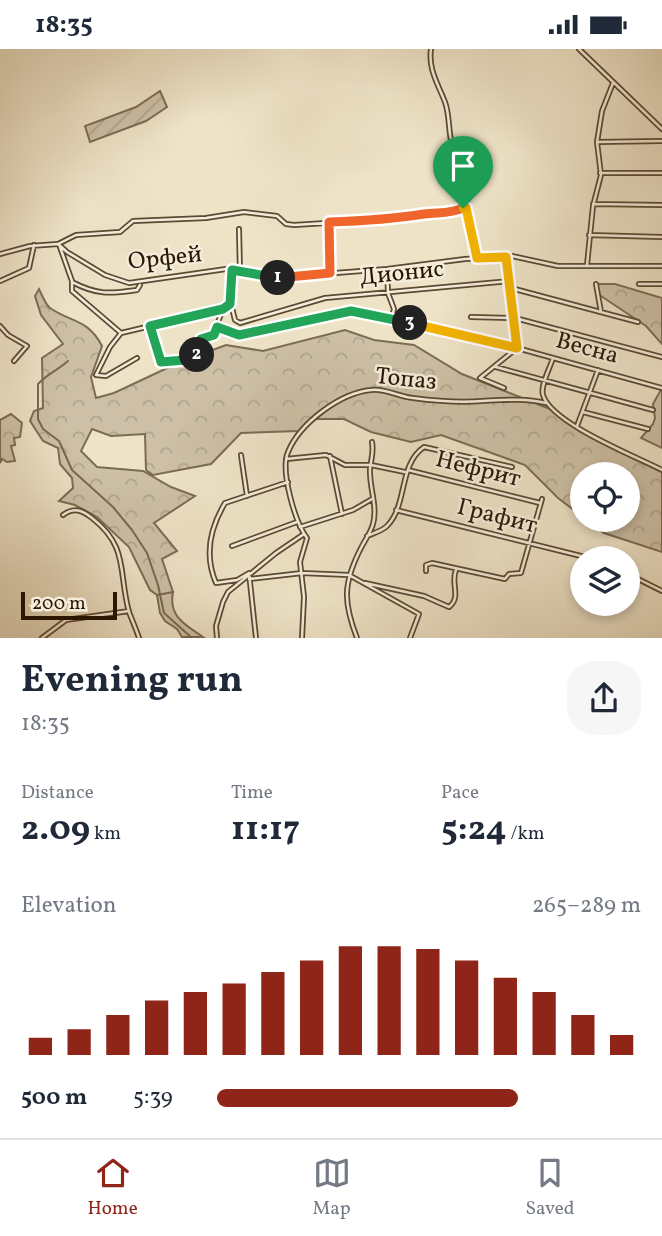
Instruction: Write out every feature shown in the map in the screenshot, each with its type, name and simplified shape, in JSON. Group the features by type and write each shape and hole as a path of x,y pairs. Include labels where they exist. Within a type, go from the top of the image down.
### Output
{"street":[{"path":"431,49 430,65 449,113 453,148 465,181 468,201 466,208 477,258"},
{"path":"579,49 662,129"},
{"path":"587,265 593,204 600,173 597,142 602,111 613,83"},
{"path":"597,142 662,141"},
{"path":"600,173 662,173"},
{"path":"593,204 662,205"},
{"path":"0,254 34,245 58,244 76,235 120,232 133,221 206,218 244,212 277,216 289,225 406,218 451,213 466,208"},
{"path":"329,222 330,273"},
{"path":"239,229 240,272"},
{"path":"589,235 662,237"},
{"path":"58,244 72,282 72,291 121,333"},
{"name":"Орфей","path":"58,244 114,280 129,283 226,269 271,278 512,256 558,266 662,266"},
{"path":"0,281 29,268 34,245"},
{"path":"503,388 480,378 517,348 506,257"},
{"path":"387,269 388,293 394,309 391,318"},
{"path":"137,358 106,376 97,376 96,371 121,333 223,309 230,304 232,270"},
{"name":"Дионис","path":"230,304 235,320 240,323 325,298 510,281"},
{"path":"72,282 107,294 136,290 141,283"},
{"path":"596,284 602,313"},
{"path":"639,284 662,284"},
{"path":"511,288 638,322"},
{"path":"150,326 159,360 163,363 185,360 200,354 203,349 199,340 214,335 223,309"},
{"name":"Весна","path":"217,327 239,335 268,331 340,312 361,312 517,348 662,388"},
{"path":"471,317 515,318 662,356"},
{"path":"0,326 32,351"},
{"path":"14,361 27,347"},
{"path":"553,358 542,390 546,403 590,436 662,470"},
{"path":"496,367 653,411"},
{"path":"577,427 598,370"},
{"name":"Топаз","path":"286,459 289,449 308,422 341,400 371,390 442,401 497,399 546,403"},
{"path":"583,412 649,429"},
{"path":"357,638 348,616 346,595 349,575 374,522 370,465 374,454 372,442"},
{"path":"367,535 383,529 393,517 407,471 420,449 424,447 512,467"},
{"path":"241,455 247,496"},
{"path":"330,456 342,514"},
{"name":"Нефрит","path":"286,459 330,456 345,465 370,465 407,471 540,503"},
{"path":"286,459 297,523 307,543 301,557 302,638"},
{"path":"288,482 223,506 210,534 209,547 216,583 237,580 304,534"},
{"path":"300,527 342,514 372,499"},
{"path":"426,571 428,563 505,579 509,574 523,571 542,499"},
{"path":"63,515 71,510 83,511 111,536 121,563 129,611 139,638"},
{"name":"Графит","path":"396,510 570,553"},
{"path":"232,546 297,523"},
{"path":"361,583 424,596 449,607 454,604 456,597 453,575 456,569"},
{"path":"249,573 256,638"},
{"path":"217,638 216,626 223,602 228,592 249,573"},
{"path":"249,579 302,573 349,575 419,614 411,638"},
{"path":"640,579 662,591"},
{"path":"42,638 66,620 129,611"}],"green space":[{"path":"160,91 167,107 146,121 90,142 85,126 136,107"},
{"path":"596,284 615,284 662,298 662,344 646,326 598,294"},
{"path":"39,289 50,308 85,326 97,337 102,346 91,377 96,398 114,393 180,362 226,345 263,351 345,330 374,340 414,345 462,374 555,411 590,436 662,470 662,552 603,532 640,532 640,462 570,462 570,507 525,465 441,435 411,442 371,432 344,419 313,419 299,431 241,433 211,464 153,475 146,470 145,434 111,436 92,429 81,451 97,467 143,471 171,487 195,496 154,523 177,551 162,559 173,592 157,595 150,590 129,547 97,517 75,505 59,501 73,488 72,478 60,464 58,448 43,441 30,421 34,411 43,408 42,358 63,344 41,315 35,296"},
{"path":"662,388 662,448 641,438 653,424 653,404"},
{"path":"11,414 22,423 20,437 14,438 15,445 11,446 15,461 7,462 2,459 0,463 0,420"},
{"path":"173,592 172,601 176,614 203,637 182,637 177,629 165,621 160,613 157,595"}],"waterway":[{"path":"68,361 38,384 38,419 43,429 59,441 72,470 113,507 132,530 147,553 164,613 192,638"}],"route":[{"path":"463,208 466,208 477,258 506,257 517,348 389,317 351,311 268,331 239,335 217,327 214,335 201,339 203,349 200,354 185,360 175,359 163,363 160,361 150,326 223,309 230,304 232,270 271,278 330,273 329,222 406,218 451,213 463,208"}]}
